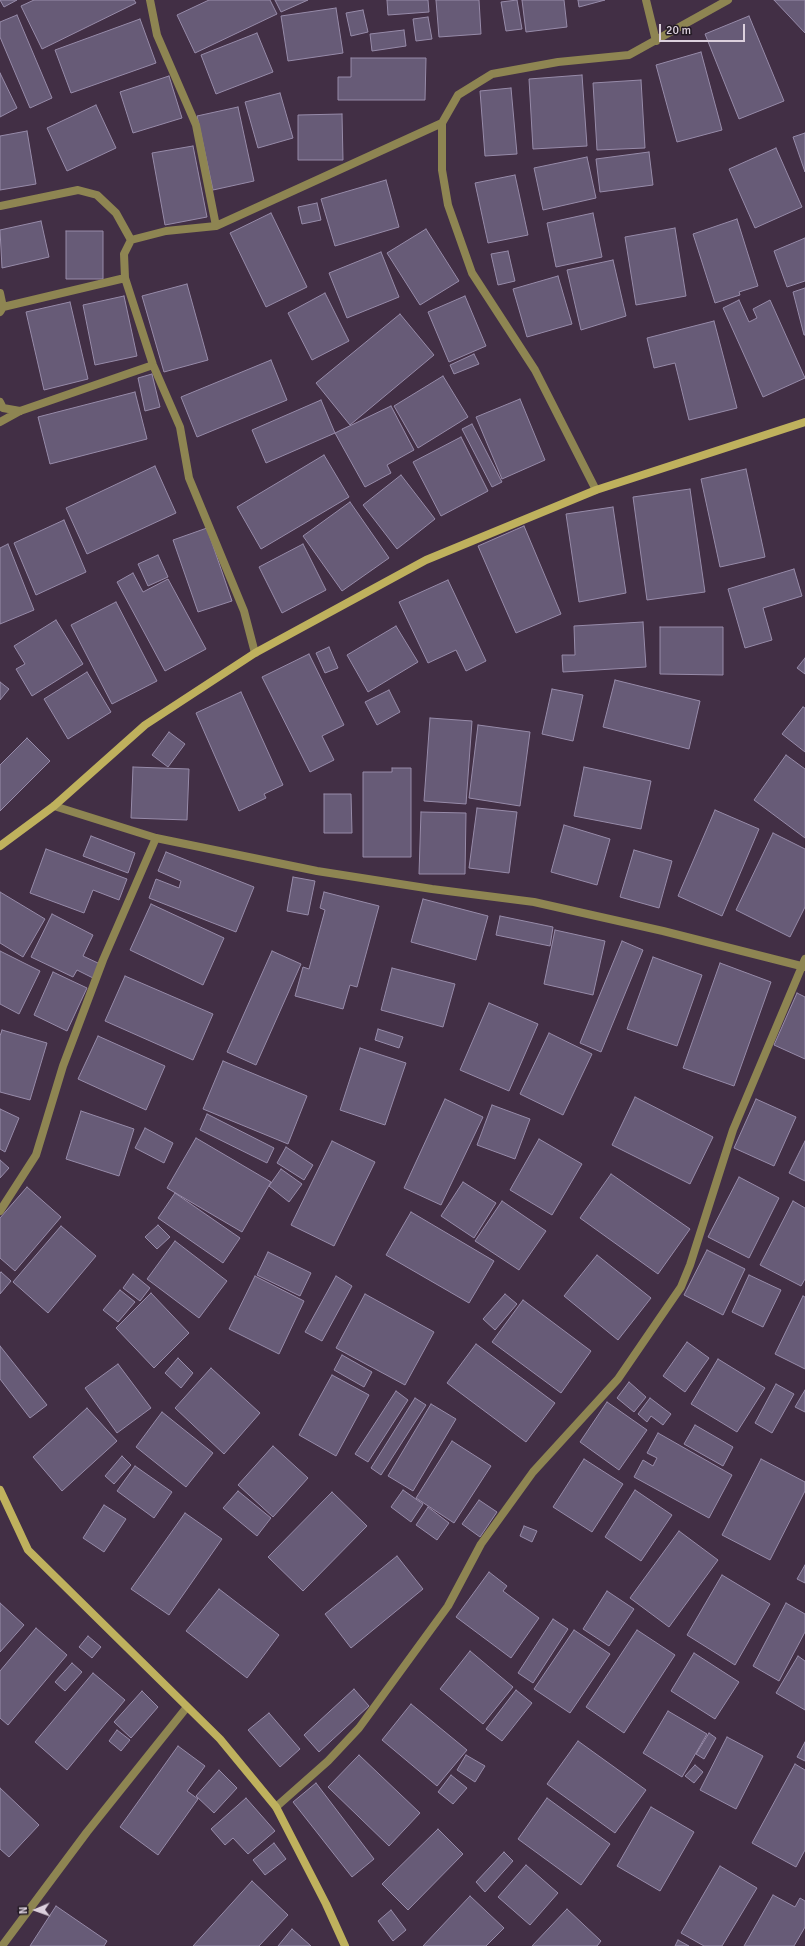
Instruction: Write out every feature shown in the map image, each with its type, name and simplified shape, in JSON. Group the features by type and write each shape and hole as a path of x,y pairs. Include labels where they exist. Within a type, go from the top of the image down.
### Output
{"street":[{"path":"150,0 157,35 196,125 216,226"},
{"path":"646,0 656,41"},
{"path":"596,490 534,370 472,273 448,205 442,170 442,123 458,95 492,74 558,62 629,55 728,0"},
{"path":"255,653 244,610 189,478 180,427 153,365 125,278 124,254 131,240 166,231 216,226 442,123"},
{"path":"0,206 78,190 97,194 116,213 131,240"},
{"path":"0,293 2,309 125,278"},
{"path":"0,422 20,411 153,365"},
{"path":"0,402 3,408 20,411"},
{"path":"0,846 54,806 145,725 255,653 426,560 596,490 805,422"},
{"path":"54,806 156,838 317,871 432,889 534,902 804,964 733,1130 690,1265 681,1287 618,1378 533,1472 481,1544 448,1606 359,1728 328,1761 276,1807"},
{"path":"0,1211 36,1155 63,1066 103,960 156,838"},
{"path":"0,1490 28,1550 220,1738 276,1807 326,1904 345,1946"},
{"path":"2,1946 87,1832 187,1707"}],"building":[{"path":"0,0 17,0 4,7"},
{"path":"34,0 134,0 136,3 42,49 21,6"},
{"path":"209,0 270,0 277,14 195,53 177,15"},
{"path":"275,0 308,0 281,12"},
{"path":"387,0 428,0 429,12 388,15"},
{"path":"436,0 479,0 481,34 439,37"},
{"path":"517,0 522,29 506,31 501,2"},
{"path":"522,0 564,0 567,27 526,32"},
{"path":"578,0 605,0 579,7"},
{"path":"774,0 805,0 805,33"},
{"path":"336,8 343,53 288,61 281,16"},
{"path":"363,10 368,32 351,36 346,13"},
{"path":"17,15 52,98 30,108 0,37 0,22"},
{"path":"749,16 784,101 739,119 705,34"},
{"path":"428,17 432,39 416,41 413,19"},
{"path":"140,19 156,63 71,93 55,50"},
{"path":"404,30 406,46 372,51 370,34"},
{"path":"257,33 273,72 216,94 201,55"},
{"path":"701,52 722,130 677,142 656,65"},
{"path":"351,58 426,58 425,100 338,100 338,77 351,77"},
{"path":"0,73 17,108 0,117"},
{"path":"582,75 587,146 533,149 529,79"},
{"path":"169,76 182,118 133,133 120,92"},
{"path":"641,80 645,148 597,150 593,83"},
{"path":"511,88 517,154 485,156 480,91"},
{"path":"280,93 293,138 258,148 245,102"},
{"path":"96,105 116,148 67,171 47,128"},
{"path":"238,107 254,181 213,190 197,116"},
{"path":"342,114 343,160 298,160 298,115"},
{"path":"27,131 36,184 0,190 0,136"},
{"path":"805,133 805,172 793,137"},
{"path":"193,146 207,217 165,225 152,153"},
{"path":"776,148 802,207 755,228 729,169"},
{"path":"649,152 653,185 600,192 596,159"},
{"path":"587,157 596,198 543,210 534,168"},
{"path":"515,175 528,235 488,243 475,183"},
{"path":"386,180 399,227 335,246 321,199"},
{"path":"317,203 321,220 302,224 298,207"},
{"path":"271,213 307,287 266,307 230,233"},
{"path":"593,213 602,257 556,267 547,223"},
{"path":"737,219 758,286 739,292 740,295 715,303 693,234"},
{"path":"41,221 49,257 2,268 0,230"},
{"path":"675,228 686,296 636,305 625,237"},
{"path":"426,229 459,281 420,305 387,253"},
{"path":"66,231 103,231 103,279 66,279"},
{"path":"805,238 805,281 787,287 774,251"},
{"path":"508,251 515,281 498,285 491,254"},
{"path":"381,252 399,297 347,318 329,273"},
{"path":"613,260 626,316 581,330 567,270"},
{"path":"558,276 572,324 527,337 513,289"},
{"path":"187,284 208,360 164,372 142,296"},
{"path":"805,288 805,335 804,335 793,292"},
{"path":"325,293 349,341 312,360 288,313"},
{"path":"124,296 137,356 95,365 83,305"},
{"path":"465,296 486,346 449,362 428,312"},
{"path":"739,300 749,322 757,318 753,309 770,300 805,378 763,397 723,308"},
{"path":"70,302 88,379 44,390 26,312"},
{"path":"400,314 434,355 350,425 316,383"},
{"path":"714,321 737,408 689,420 675,363 654,368 647,338"},
{"path":"474,354 479,364 454,374 450,365"},
{"path":"271,360 287,400 197,437 181,397"},
{"path":"152,374 160,407 145,411 138,378"},
{"path":"443,376 468,417 418,448 394,406"},
{"path":"135,392 147,439 50,464 38,417"},
{"path":"520,399 545,460 502,479 476,417"},
{"path":"321,400 335,433 266,463 252,430"},
{"path":"391,406 414,450 387,465 391,473 365,487 335,433"},
{"path":"472,424 502,482 492,487 462,429"},
{"path":"461,437 488,491 441,516 413,462"},
{"path":"324,455 349,497 261,549 237,507"},
{"path":"155,466 176,513 87,554 66,508"},
{"path":"746,469 765,557 720,567 701,479"},
{"path":"401,475 435,519 397,549 363,505"},
{"path":"690,489 705,592 647,600 633,497"},
{"path":"350,502 389,558 342,591 303,536"},
{"path":"613,507 626,593 579,602 566,514"},
{"path":"64,520 86,572 36,595 14,543"},
{"path":"524,526 561,614 516,633 478,546"},
{"path":"207,528 232,601 198,612 173,540"},
{"path":"8,544 34,610 0,624 0,548"},
{"path":"303,544 326,590 282,613 259,567"},
{"path":"158,555 168,577 148,586 138,564"},
{"path":"794,569 802,596 763,608 772,640 745,648 728,589"},
{"path":"133,573 143,592 168,579 206,649 165,671 117,582"},
{"path":"448,580 486,661 466,671 456,650 428,663 399,602"},
{"path":"116,602 157,681 112,704 71,625"},
{"path":"56,620 83,664 32,696 16,669 25,664 14,646"},
{"path":"643,622 646,667 563,672 562,655 575,655 574,626"},
{"path":"396,626 418,662 368,692 347,655"},
{"path":"660,627 723,627 723,675 660,674"},
{"path":"329,647 338,668 325,673 316,653"},
{"path":"309,654 344,725 322,736 334,760 310,772 262,677"},
{"path":"805,658 805,674 797,668"},
{"path":"87,672 111,712 68,739 44,699"},
{"path":"615,680 700,701 689,749 603,727"},
{"path":"0,682 9,689 0,700"},
{"path":"552,689 583,695 573,741 542,734"},
{"path":"389,690 400,712 377,725 365,702"},
{"path":"241,692 283,785 264,794 266,798 239,811 196,713"},
{"path":"803,707 805,708 805,752 782,734"},
{"path":"430,718 472,721 466,804 424,801"},
{"path":"478,725 530,732 520,806 469,798"},
{"path":"169,732 185,744 168,767 152,755"},
{"path":"27,738 50,761 0,811 0,765"},
{"path":"786,755 805,769 805,838 754,800"},
{"path":"133,767 189,769 187,820 131,818"},
{"path":"584,767 651,781 641,829 574,816"},
{"path":"392,768 411,768 411,857 363,857 363,772 392,772"},
{"path":"324,794 351,794 352,833 324,833"},
{"path":"477,808 517,812 509,873 469,868"},
{"path":"715,810 759,829 722,916 678,896"},
{"path":"421,812 466,813 465,874 419,874"},
{"path":"564,825 610,839 597,885 551,872"},
{"path":"773,833 805,849 805,907 790,937 736,910"},
{"path":"91,836 135,853 128,873 83,856"},
{"path":"46,849 127,879 119,900 93,890 84,913 30,893"},
{"path":"634,850 672,861 659,908 620,897"},
{"path":"166,852 254,887 236,932 149,898 156,879 179,888 181,881 158,871"},
{"path":"293,877 315,881 308,915 287,911"},
{"path":"0,892 45,919 23,957 0,943"},
{"path":"324,892 379,906 357,987 350,985 343,1009 295,996 303,967 309,969 325,910 320,908"},
{"path":"423,899 488,916 476,960 411,942"},
{"path":"151,904 224,938 203,985 130,950"},
{"path":"52,914 93,935 83,956 100,964 93,978 77,970 73,977 31,957"},
{"path":"500,916 553,927 550,946 496,935"},
{"path":"555,930 605,941 593,995 544,984"},
{"path":"622,941 643,950 601,1052 580,1043"},
{"path":"0,951 40,971 19,1014 0,1004"},
{"path":"272,951 301,964 256,1065 227,1052"},
{"path":"653,957 702,975 677,1046 627,1029"},
{"path":"720,963 771,982 734,1086 683,1068"},
{"path":"392,968 455,984 443,1027 381,1010"},
{"path":"53,972 87,988 67,1031 34,1015"},
{"path":"125,976 213,1014 193,1060 105,1021"},
{"path":"797,993 805,997 805,1059 774,1045"},
{"path":"489,1003 538,1024 509,1091 460,1070"},
{"path":"378,1029 403,1037 399,1048 375,1040"},
{"path":"2,1030 47,1043 30,1100 0,1092 0,1036"},
{"path":"549,1033 592,1054 563,1115 520,1094"},
{"path":"98,1036 165,1066 146,1110 78,1079"},
{"path":"360,1048 406,1063 385,1125 340,1110"},
{"path":"223,1061 307,1096 288,1144 203,1109"},
{"path":"635,1097 713,1137 690,1184 612,1145"},
{"path":"445,1099 483,1117 441,1205 404,1188"},
{"path":"756,1099 796,1117 774,1166 734,1148"},
{"path":"492,1105 530,1119 515,1159 477,1145"},
{"path":"0,1109 19,1118 5,1152 0,1149"},
{"path":"81,1111 134,1129 119,1176 66,1159"},
{"path":"207,1114 274,1148 267,1163 200,1130"},
{"path":"145,1128 173,1143 164,1163 135,1148"},
{"path":"196,1138 271,1182 242,1232 167,1188"},
{"path":"539,1139 582,1164 552,1215 510,1190"},
{"path":"332,1141 375,1162 334,1246 291,1225"},
{"path":"805,1141 805,1181 789,1173"},
{"path":"286,1147 313,1165 304,1180 277,1163"},
{"path":"0,1160 9,1168 0,1178"},
{"path":"281,1169 302,1184 289,1202 269,1186"},
{"path":"611,1174 690,1229 658,1274 580,1218"},
{"path":"739,1177 779,1198 749,1258 708,1237"},
{"path":"463,1182 496,1203 474,1238 441,1216"},
{"path":"27,1187 61,1217 15,1271 0,1258 0,1218"},
{"path":"175,1193 240,1238 223,1263 158,1218"},
{"path":"502,1201 546,1231 519,1270 475,1241"},
{"path":"793,1201 805,1208 805,1279 801,1286 760,1265"},
{"path":"411,1212 494,1261 469,1303 386,1255"},
{"path":"158,1225 170,1237 157,1249 145,1237"},
{"path":"61,1226 96,1256 48,1313 13,1282"},
{"path":"175,1241 227,1281 199,1318 147,1279"},
{"path":"707,1250 745,1269 723,1315 684,1295"},
{"path":"268,1252 311,1273 300,1296 257,1275"},
{"path":"597,1255 651,1298 618,1340 564,1296"},
{"path":"1,1272 11,1281 0,1294 0,1273"},
{"path":"133,1274 150,1288 140,1301 123,1288"},
{"path":"749,1275 781,1290 763,1327 732,1312"},
{"path":"255,1276 304,1301 279,1354 229,1329"},
{"path":"336,1276 352,1286 322,1341 305,1332"},
{"path":"120,1290 135,1302 118,1322 103,1310"},
{"path":"151,1293 189,1333 154,1368 116,1328"},
{"path":"365,1294 434,1332 405,1385 336,1348"},
{"path":"505,1294 517,1304 495,1330 483,1319"},
{"path":"803,1296 805,1297 805,1369 775,1354"},
{"path":"523,1300 591,1351 561,1393 492,1342"},
{"path":"687,1342 709,1358 685,1392 663,1376"},
{"path":"476,1344 555,1403 526,1442 447,1383"},
{"path":"0,1346 47,1405 30,1418 0,1379"},
{"path":"342,1355 372,1372 364,1387 334,1370"},
{"path":"178,1358 193,1373 181,1388 165,1373"},
{"path":"718,1359 765,1388 737,1432 691,1404"},
{"path":"118,1364 151,1408 117,1433 85,1388"},
{"path":"211,1368 260,1413 224,1454 175,1408"},
{"path":"332,1375 369,1395 336,1456 299,1435"},
{"path":"629,1382 646,1397 634,1412 617,1398"},
{"path":"776,1384 794,1394 772,1433 755,1423"},
{"path":"805,1390 805,1412 795,1407"},
{"path":"396,1391 408,1400 368,1462 355,1454"},
{"path":"415,1398 426,1405 381,1475 371,1468"},
{"path":"650,1398 671,1414 663,1425 651,1416 647,1422 638,1414"},
{"path":"607,1402 647,1430 619,1470 580,1442"},
{"path":"431,1404 456,1419 413,1491 388,1476"},
{"path":"87,1408 117,1441 62,1491 33,1457"},
{"path":"162,1412 213,1453 186,1487 136,1447"},
{"path":"695,1425 733,1447 723,1466 684,1444"},
{"path":"658,1433 732,1475 709,1518 634,1477 643,1460 653,1466 657,1458 647,1453"},
{"path":"452,1441 491,1466 454,1523 416,1498"},
{"path":"273,1446 308,1478 273,1517 238,1485"},
{"path":"122,1456 131,1465 114,1484 105,1476"},
{"path":"584,1459 623,1484 592,1532 553,1507"},
{"path":"761,1459 805,1482 805,1491 770,1560 722,1535"},
{"path":"135,1466 172,1492 154,1518 117,1491"},
{"path":"403,1490 423,1504 411,1522 391,1507"},
{"path":"635,1490 672,1515 641,1561 605,1537"},
{"path":"238,1491 271,1518 257,1536 223,1508"},
{"path":"332,1492 367,1526 303,1591 268,1557"},
{"path":"479,1500 497,1512 480,1537 462,1524"},
{"path":"104,1505 126,1519 104,1552 83,1538"},
{"path":"428,1507 449,1523 437,1540 416,1525"},
{"path":"185,1513 222,1539 169,1615 131,1589"},
{"path":"524,1526 537,1531 532,1542 520,1536"},
{"path":"679,1531 718,1560 669,1627 630,1598"},
{"path":"397,1556 423,1589 351,1648 325,1614"},
{"path":"805,1565 805,1583 797,1579"},
{"path":"489,1572 507,1586 503,1591 539,1618 511,1658 456,1617"},
{"path":"722,1575 770,1604 735,1665 687,1635"},
{"path":"219,1589 279,1635 247,1678 186,1631"},
{"path":"607,1591 634,1609 609,1646 583,1629"},
{"path":"0,1603 24,1625 0,1652"},
{"path":"786,1603 805,1614 805,1632 779,1681 753,1666"},
{"path":"553,1619 568,1629 533,1683 518,1673"},
{"path":"36,1628 67,1655 8,1725 0,1718 0,1671"},
{"path":"574,1630 610,1654 570,1713 534,1689"},
{"path":"637,1630 675,1655 624,1733 586,1707"},
{"path":"88,1636 101,1647 92,1658 79,1647"},
{"path":"470,1651 513,1687 483,1724 440,1689"},
{"path":"694,1653 739,1682 715,1719 671,1691"},
{"path":"798,1656 805,1661 805,1710 776,1693"},
{"path":"72,1663 82,1672 65,1691 55,1682"},
{"path":"93,1673 125,1700 67,1770 35,1742"},
{"path":"354,1689 369,1706 319,1752 304,1735"},
{"path":"516,1690 532,1703 502,1741 486,1729"},
{"path":"142,1691 158,1707 131,1738 114,1722"},
{"path":"411,1704 467,1750 437,1786 382,1740"},
{"path":"668,1711 707,1734 682,1777 643,1753"},
{"path":"269,1713 300,1749 280,1767 248,1730"},
{"path":"117,1730 130,1740 121,1751 109,1741"},
{"path":"709,1733 716,1738 704,1759 696,1754"},
{"path":"727,1737 763,1756 736,1809 700,1790"},
{"path":"578,1741 646,1790 615,1833 547,1784"},
{"path":"805,1742 805,1761 797,1757"},
{"path":"178,1746 205,1766 187,1791 198,1799 158,1855 120,1827"},
{"path":"359,1755 420,1813 389,1846 328,1787"},
{"path":"466,1755 485,1766 475,1782 457,1770"},
{"path":"795,1764 805,1770 805,1850 796,1867 752,1843"},
{"path":"695,1765 703,1772 694,1783 685,1776"},
{"path":"219,1770 237,1788 214,1813 196,1796"},
{"path":"451,1775 467,1788 453,1804 438,1792"},
{"path":"316,1783 374,1859 352,1877 293,1802"},
{"path":"0,1788 39,1825 9,1857 0,1849"},
{"path":"246,1798 275,1831 248,1854 233,1838 225,1845 211,1829"},
{"path":"547,1798 610,1844 581,1885 518,1839"},
{"path":"651,1807 694,1832 660,1891 617,1866"},
{"path":"438,1829 463,1854 408,1910 382,1884"},
{"path":"274,1843 286,1859 265,1875 253,1860"},
{"path":"504,1852 513,1861 485,1892 476,1882"},
{"path":"526,1865 558,1893 530,1925 498,1897"},
{"path":"720,1866 757,1888 722,1946 704,1946 681,1933"},
{"path":"252,1881 288,1915 259,1946 193,1946"},
{"path":"773,1895 795,1907 800,1898 805,1901 805,1927 794,1946 744,1946"},
{"path":"470,1896 504,1928 486,1946 423,1946"},
{"path":"56,1906 107,1941 104,1946 30,1946"},
{"path":"567,1909 601,1941 597,1946 532,1946"},
{"path":"391,1910 406,1930 393,1941 378,1921"},
{"path":"292,1929 311,1946 278,1946"},
{"path":"678,1940 689,1946 675,1946"}]}
